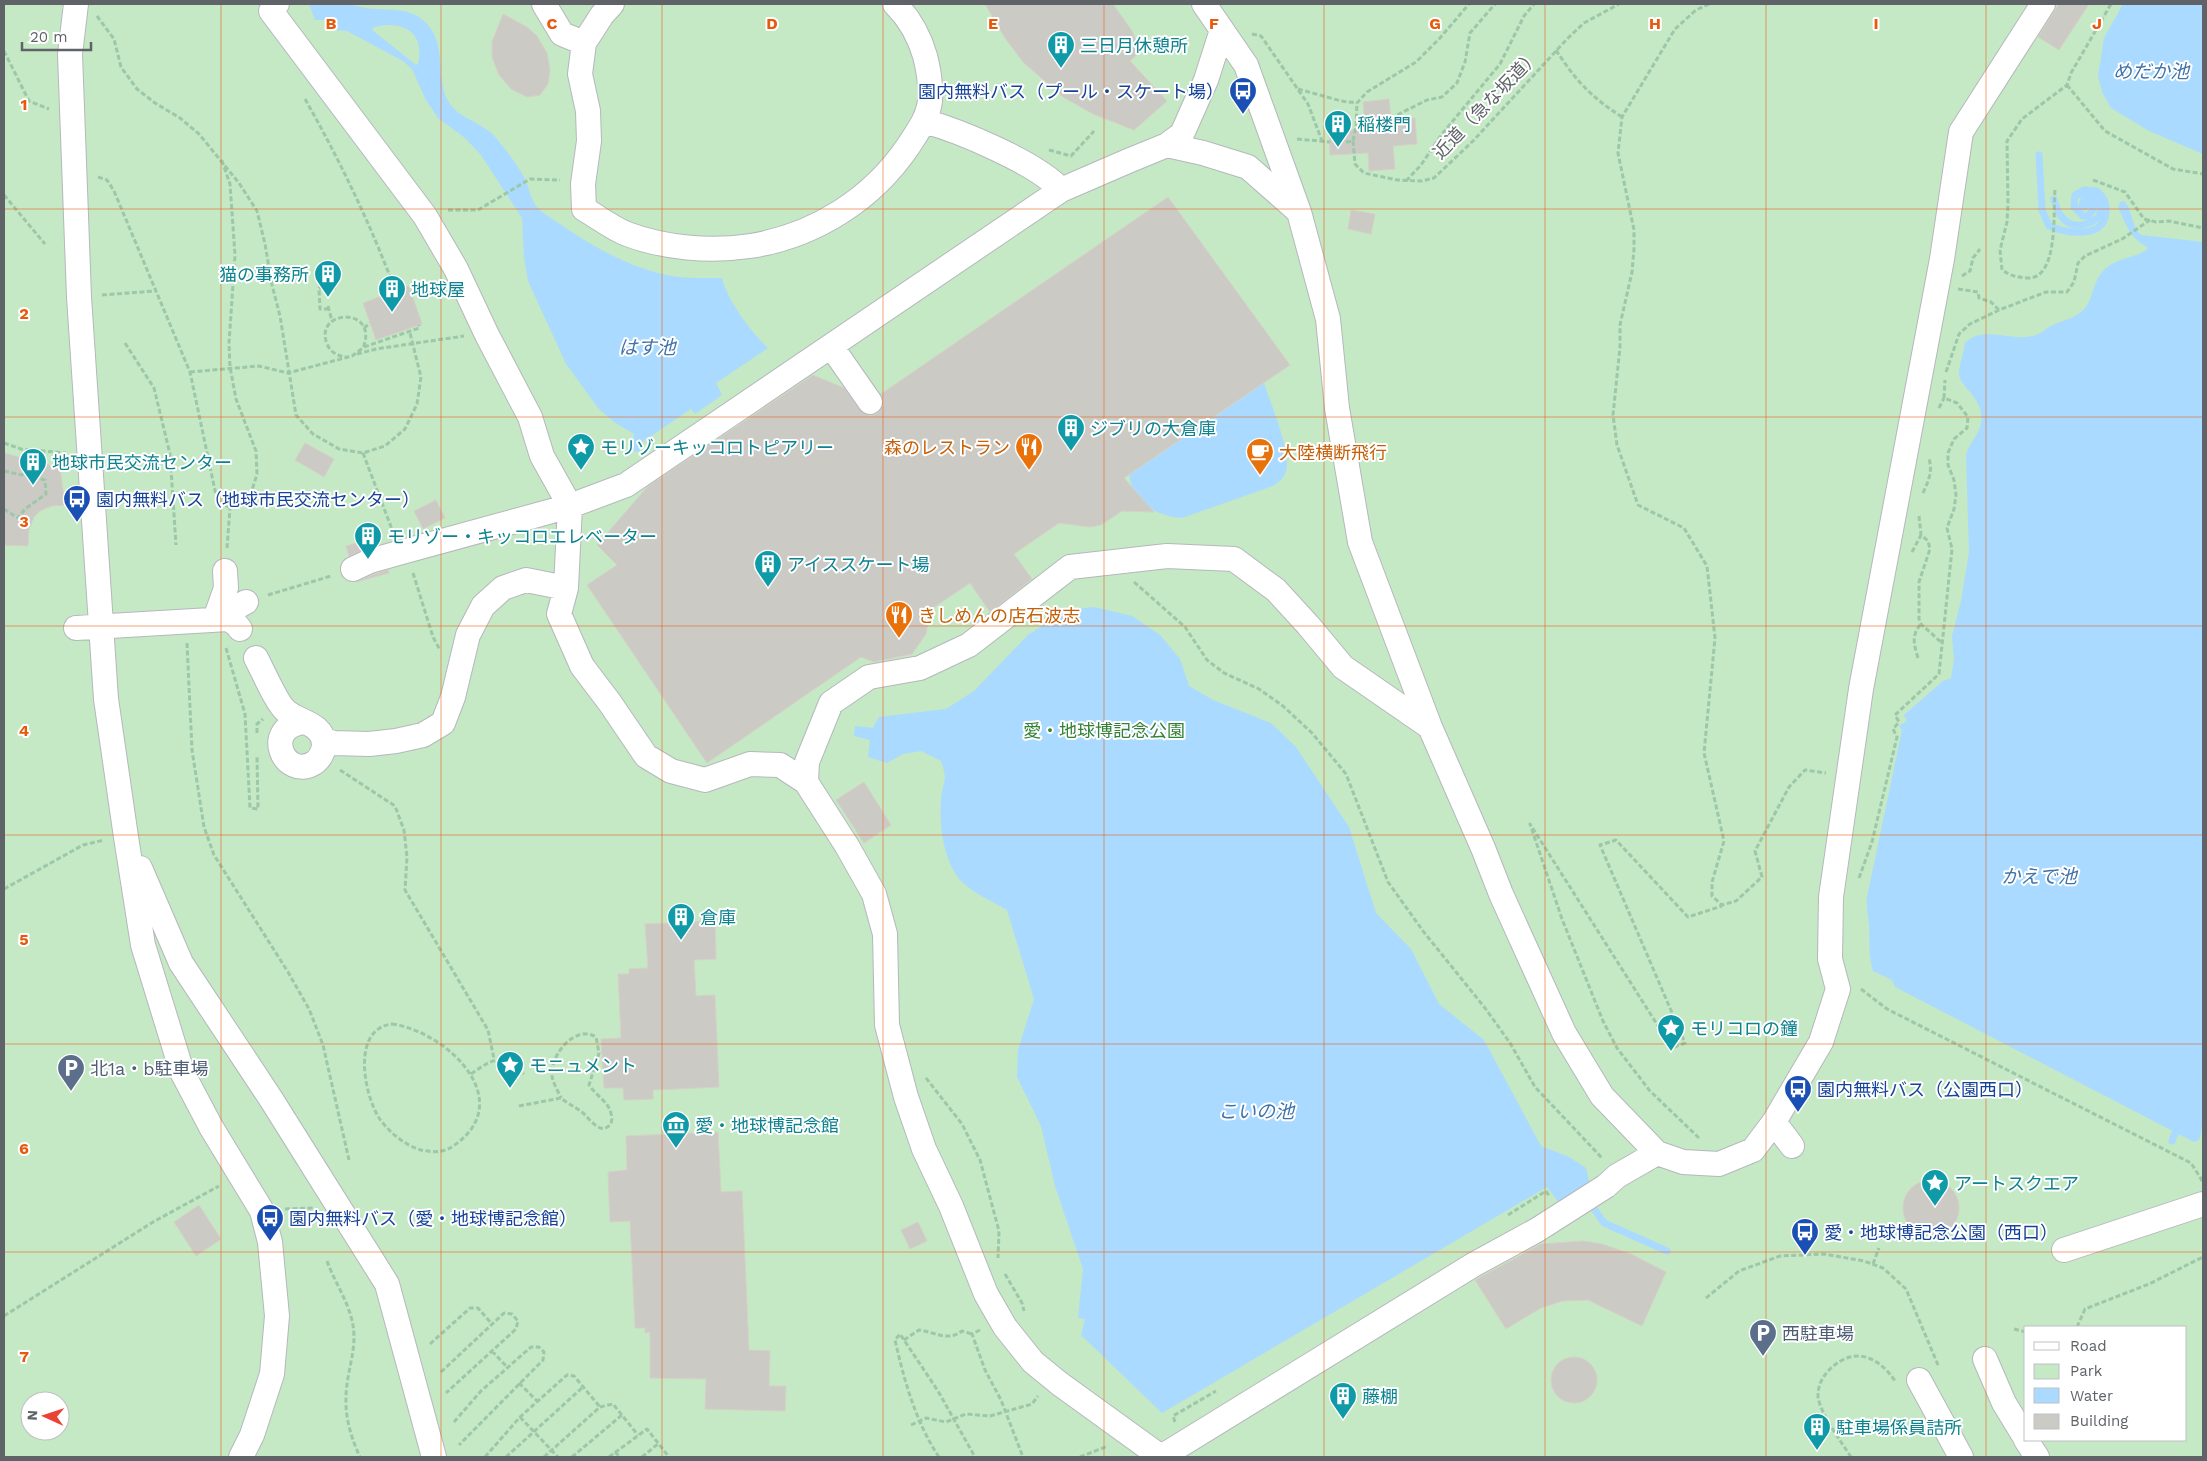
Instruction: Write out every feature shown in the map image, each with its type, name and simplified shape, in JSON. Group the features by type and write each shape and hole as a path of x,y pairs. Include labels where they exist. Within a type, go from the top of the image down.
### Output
{"street":[{"path":"277,4 271,11 425,216 456,269 487,335 530,417 542,456 570,506 566,588 559,614 582,666 646,756 671,771 705,780 750,764 780,765 806,782 847,846 874,894 885,934 887,1025 906,1097 924,1149 951,1206 986,1294 1006,1327 1033,1362 1161,1457 1473,1265 1537,1230 1657,1153"},
{"path":"544,4 562,34 584,43"},
{"path":"612,4 602,15 584,43 580,74 588,111 589,141 583,184 584,209 625,233 654,243 714,248 750,246 808,229 840,214 868,193 896,164 924,122 930,101 930,75 919,36 905,14 895,4"},
{"path":"1204,4 1246,65 1299,212 1328,319 1337,408 1360,542 1430,727 1501,894 1564,1033 1602,1096 1657,1153 1682,1162 1719,1164 1752,1150 1774,1122 1821,1042 1838,989 1830,959 1832,897 1861,689 1940,269 1961,132 2044,4"},
{"path":"83,7 70,54 74,172 89,456 106,699 126,836 143,945 182,1072 211,1127 262,1210 270,1242 277,1316 272,1374 252,1435 241,1457"},
{"path":"353,569 386,556 570,506 626,485 1061,190 1167,145 1182,134 1213,60 1222,30"},
{"path":"924,122 957,132 1024,164 1055,183 1061,190"},
{"path":"1167,145 1203,153 1248,167 1299,212"},
{"path":"831,346 870,402"},
{"path":"806,782 807,762 831,703 869,678 920,668 969,645 1070,567 1168,556 1234,559 1276,590 1308,625 1342,667 1430,727"},
{"path":"215,619 226,588 225,571"},
{"path":"329,757 334,743 369,744 396,741 422,735 443,723 453,697 459,665 468,635 483,606 503,588 526,580 566,588"},
{"path":"215,619 246,602"},
{"path":"76,628 228,619 240,629"},
{"path":"256,658 282,706 304,722 317,728 329,757"},
{"path":"304,722 290,726 281,737 281,752 284,758 297,766 304,767 317,760 329,757"},
{"path":"126,836 181,962 272,1098 387,1284 434,1457"},
{"path":"1774,1122 1792,1146"},
{"path":"2064,1250 2203,1204"},
{"path":"1985,1359 2004,1403 2024,1437"},
{"path":"1919,1378 1961,1457"},
{"path":"2027,1441 2037,1457"}],"path":[{"path":"1298,88 1341,101 1357,103 1367,92 1416,62 1440,38 1469,4"},
{"path":"1356,126 1391,122 1396,116 1427,100 1442,97 1457,83 1465,62 1470,33 1495,4"},
{"path":"1406,181 1421,165 1442,134 1500,64 1524,16 1534,4"},
{"name":"近道（急な坂道）","path":"1357,103 1353,141 1355,164 1364,173 1406,181 1422,181 1434,178 1473,140 1556,50 1584,23 1619,4"},
{"path":"1709,4 1696,10 1675,29 1622,117 1618,153 1634,230 1634,249 1632,272 1620,325 1620,347 1613,415 1617,445 1638,505 1684,528 1707,566 1714,638 1704,753 1724,841 1712,882 1712,896 1722,906"},
{"path":"2055,190 2048,266 2040,276 2032,278 2011,276 2002,270 2000,250 2007,222 2007,141 2022,119 2067,85 2071,74 2111,4"},
{"path":"83,7 100,19 114,39 121,67 137,89 155,103 180,118 199,134 221,158 239,183 256,212 266,244 296,415 313,434 340,449 363,453 385,446 405,430 417,404 421,377 410,333"},
{"path":"1222,30 1261,36 1308,104 1322,141"},
{"path":"1556,50 1573,76 1599,103 1622,117"},
{"path":"4,51 29,101 52,110 72,114"},
{"path":"2067,85 2106,131 2172,169 2203,174"},
{"path":"302,93 330,143 371,226 392,279"},
{"path":"1024,164 1039,147 1071,156 1094,131"},
{"path":"1295,139 1330,142"},
{"path":"1346,142 1353,141"},
{"path":"221,158 230,184 235,256 229,343 230,367 236,399 256,451 257,474 249,500 230,508"},
{"path":"74,172 107,180 114,191 190,372 217,500 230,508"},
{"path":"478,210 530,178 564,180 583,184"},
{"path":"2093,180 2125,192 2144,219 2170,221 2203,228"},
{"path":"4,195 45,244"},
{"path":"1938,411 1944,398 1945,377 1959,334 1970,324 1999,310 2046,292 2067,292 2074,282 2078,263 2085,256 2122,239 2150,220"},
{"path":"332,321 329,308 320,309 319,288 336,288"},
{"path":"1953,288 1978,292 1979,298 1991,302 1999,310"},
{"path":"123,294 155,291"},
{"path":"363,348 366,335 361,322 349,316 342,316 332,321 327,329 326,342 334,353 346,356 376,349 470,336"},
{"path":"364,328 370,323"},
{"path":"352,356 363,348 419,328 419,325"},
{"path":"125,343 154,388 170,454 176,545"},
{"path":"190,372 230,367 259,366 288,373 346,356"},
{"path":"1856,886 1872,842 1897,737 1892,729 1899,722 1895,715 1939,674 1952,549 1947,528 1954,509 1956,495 1954,480 1948,465 1948,453 1954,439 1967,428 1968,417 1957,403 1944,398"},
{"path":"4,443 21,449 89,456"},
{"path":"363,453 391,528"},
{"path":"1920,500 1928,482 1932,466 1928,456"},
{"path":"4,470 45,480 46,494 25,508 18,518 4,508"},
{"path":"225,571 230,508"},
{"path":"1918,508 1921,535 1928,541 1930,549 1919,582 1918,609 1920,624 1916,630 1913,643 1918,658"},
{"path":"1119,562 1139,588 1185,627 1207,660 1224,673 1259,689 1282,706 1312,733 1346,774 1388,882 1428,938 1510,1042 1535,1087 1612,1181"},
{"path":"246,602 353,569"},
{"path":"414,575 433,637 448,659 459,665"},
{"path":"215,619 222,635 245,714 250,808 258,809 257,752"},
{"path":"1920,624 1942,643"},
{"path":"187,639 192,750 204,827 214,855 288,972 309,1009 323,1046 349,1160"},
{"path":"257,743 257,724 273,710 282,706"},
{"path":"329,757 395,806 404,830 407,857 405,890 488,1030 494,1059"},
{"path":"1682,1162 1691,1143 1698,1137 1650,1091 1617,1048 1603,1021 1562,919 1530,824 1672,1048 1685,1043 1600,845 1616,840 1688,918 1736,901 1762,878 1755,851 1789,787 1804,770"},
{"path":"4,889 83,845"},
{"path":"1834,975 1862,990 1887,1009 2191,1163 2203,1183"},
{"path":"383,1025 405,1026 433,1038 447,1047 461,1060 471,1074 476,1085 479,1101 472,1129 460,1142 446,1150 428,1152 411,1147 396,1137 380,1118 370,1097 364,1070 366,1044 373,1033 383,1025"},
{"path":"580,1033 590,1033 596,1037 599,1053 589,1085 593,1092 604,1100 610,1110 612,1121 607,1127 594,1126 583,1113 570,1106 561,1098 552,1077 554,1062 572,1038 580,1033"},
{"path":"471,1074 494,1059 512,1063 524,1074"},
{"path":"924,1074 962,1124 980,1160 999,1231 998,1262"},
{"path":"519,1106 561,1098"},
{"path":"4,1316 153,1222 239,1174"},
{"path":"284,1208 305,1208"},
{"path":"1872,1264 1879,1248"},
{"path":"1706,1298 1739,1271 1780,1256 1824,1254 1883,1268 1906,1289 1919,1378 1861,1356 1847,1357 1825,1374 1819,1384 1818,1398 1822,1409 1851,1457"},
{"path":"2077,1326 2085,1308 2149,1284 2203,1257"},
{"path":"327,1261 352,1317 354,1337 345,1399 349,1428 360,1457"},
{"path":"904,1340 919,1330 943,1337 954,1337 962,1332 972,1334 1006,1327 1021,1327 1025,1315 1022,1303 1003,1270"},
{"path":"430,1344 470,1308 478,1308 492,1324"},
{"path":"441,1372 504,1313 512,1314 518,1321 516,1329 446,1393"},
{"path":"2014,1329 2024,1332"},
{"path":"939,1457 924,1435 901,1365 895,1340 900,1334 938,1391 975,1457"},
{"path":"972,1334 985,1370 1005,1411 1023,1457"},
{"path":"454,1422 481,1391 531,1347 539,1347 544,1352 543,1360 458,1445"},
{"path":"492,1351 507,1368"},
{"path":"485,1457 520,1417 567,1375 574,1376 600,1407"},
{"path":"911,1425 926,1418 946,1422 966,1414 990,1416 1032,1404 1053,1378"},
{"path":"519,1383 537,1401"},
{"path":"506,1457 583,1388"},
{"path":"544,1457 600,1407 613,1404 638,1435"},
{"path":"572,1457 622,1416"},
{"path":"520,1417 558,1457"},
{"path":"609,1457 647,1429 670,1457"},
{"path":"642,1457 659,1443"},
{"path":"615,1452 620,1457"}],"green space":[{"name":"愛・地球博記念公園","path":"4,4 2203,4 2203,1457 4,1457"}],"water":[{"name":"はす池","path":"342,3 365,8 397,10 420,18 432,31 436,40 439,50 442,82 448,101 458,112 496,138 526,181 533,200 539,209 596,247 648,270 677,277 722,278 729,296 740,315 768,348 716,383 722,395 695,414 691,409 642,442 639,452 630,450 634,434 614,422 598,408 566,364 528,281 524,257 522,218 481,155 465,138 438,118 426,100 412,69 403,61 347,31 335,30 325,20 315,20 309,4","holes":["394,25 414,34 419,47 418,64 416,65 372,30 374,27"]},
{"name":"めだか池","path":"2123,4 2203,4 2203,154 2149,131 2111,108 2102,92 2098,76 2104,38"},
{"name":"かえで池","path":"2124,201 2135,227 2141,235 2203,242 2203,1114 2199,1140 2194,1142 1895,987 1892,980 1873,971 1870,954 1867,897 1902,730 1899,726 1907,721 1904,715 1943,681 1951,678 1954,659 1952,636 1961,601 1969,553 1966,455 1981,423 1981,414 1976,400 1963,384 1959,374 1965,343 1973,337 1991,334 2029,337 2082,312 2089,302 2096,282 2103,271 2113,263 2147,250 2147,247 2132,235 2123,219 2118,207 2120,202"},
{"path":"1264,383 1280,428 1286,453 1286,471 1279,481 1273,486 1182,518 1172,517 1155,511 1141,500 1131,485 1129,475"},
{"name":"こいの池","path":"1094,607 1132,616 1160,635 1180,659 1189,686 1213,700 1271,723 1296,747 1349,827 1376,913 1411,949 1439,1004 1484,1040 1541,1146 1569,1157 1586,1168 1590,1185 1559,1203 1547,1187 1162,1413 1081,1335 1085,1319 1078,1318 1083,1269 1055,1186 1041,1126 1017,1077 1018,1050 1034,999 1007,910 965,885 950,864 944,844 941,822 941,801 945,778 941,761 921,751 903,754 887,763 868,757 870,740 854,736 855,726 873,728 879,717 946,709 974,691 1028,635 1067,610"}],"building":[{"path":"985,4 1113,4 1132,31 1141,51 1130,61 1167,101 1134,130 1093,114 1063,97 1023,62 1005,38"},
{"path":"2059,4 2089,4 2059,50 2038,37"},
{"path":"503,14 527,27 537,36 547,53 550,70 548,84 540,95 527,97 511,89 499,75 492,57 492,42"},
{"path":"1389,99 1391,120 1415,118 1417,144 1393,146 1395,169 1369,171 1368,153 1330,155 1329,131 1365,129 1363,102"},
{"path":"1168,197 1290,365 1124,478 1154,512 1122,511 1101,525 1089,527 1059,523 1014,554 1032,579 990,612 970,583 930,610 926,634 912,654 874,662 861,657 707,763 587,585 617,565 597,545 648,486 813,375 844,388 864,414 871,416 877,414 883,407 884,400 881,394"},
{"path":"1351,210 1375,214 1371,234 1348,229"},
{"name":"地球屋","path":"409,286 422,324 376,340 363,303"},
{"path":"305,443 334,459 324,477 295,460"},
{"name":"地球市民交流センター","path":"4,453 60,468 65,505 52,506 40,511 34,517 29,529 28,546 4,545"},
{"path":"436,500 445,518 423,529 414,511"},
{"path":"374,538 375,545 349,556 346,546"},
{"path":"388,570 389,573 356,582 375,574"},
{"path":"864,782 891,825 864,843 836,800"},
{"path":"715,921 716,959 694,960 696,996 715,995 719,1087 653,1090 653,1099 624,1100 623,1088 604,1088 601,1039 621,1038 618,974 629,974 629,969 648,968 645,924"},
{"path":"718,1132 721,1192 742,1191 749,1350 770,1351 769,1386 786,1386 785,1411 705,1409 706,1379 650,1378 650,1332 645,1333 645,1328 635,1328 630,1221 610,1222 608,1172 627,1170 626,1136"},
{"path":"1925,1180 1937,1180 1947,1184 1955,1192 1959,1208 1955,1224 1947,1232 1937,1236 1925,1236 1915,1232 1907,1224 1903,1214 1903,1202 1907,1192 1915,1184"},
{"path":"199,1205 221,1239 196,1256 174,1222"},
{"path":"918,1222 927,1241 910,1249 901,1230"},
{"path":"1583,1241 1602,1244 1631,1254 1666,1272 1642,1326 1588,1300 1562,1301 1541,1308 1506,1329 1475,1280 1541,1244"},
{"path":"1574,1357 1587,1361 1593,1367 1597,1380 1593,1393 1587,1399 1574,1403 1561,1399 1555,1393 1551,1380 1555,1367 1561,1361"}],"waterway":[{"path":"2039,155 2042,210 2049,226 2065,231 2092,231 2104,221 2106,206 2102,196 2097,191 2084,190 2075,195 2074,207 2083,216 2088,216 2093,210 2090,201 2083,202 2082,206 2085,207"},
{"path":"2054,199 2060,215 2065,220 2070,224 2084,225 2099,217 2101,209 2094,196 2081,195"},
{"path":"2172,1141 2178,1125"},
{"path":"1588,1200 1604,1223 1667,1251"}],"place":[{"name":"三日月休憩所","path":"1061,69"},
{"name":"園内無料バス（プール・スケート場）","path":"1243,115"},
{"name":"稲楼門","path":"1338,148"},
{"name":"猫の事務所","path":"328,298"},
{"name":"地球屋","path":"392,313"},
{"name":"ジブリの大倉庫","path":"1071,452"},
{"name":"モリゾーキッコロトピアリー","path":"581,471"},
{"name":"森のレストラン","path":"1029,471"},
{"name":"大陸横断飛行","path":"1260,476"},
{"name":"地球市民交流センター","path":"33,486"},
{"name":"園内無料バス（地球市民交流センター）","path":"77,523"},
{"name":"モリゾー・キッコロエレベーター","path":"368,560"},
{"name":"アイススケート場","path":"768,588"},
{"name":"きしめんの店石波志","path":"899,639"},
{"name":"倉庫","path":"681,941"},
{"name":"モリコロの鐘","path":"1671,1052"},
{"name":"モニュメント","path":"510,1089"},
{"name":"北1a・b駐車場","path":"71,1092"},
{"name":"園内無料バス（公園西口）","path":"1798,1113"},
{"name":"愛・地球博記念館","path":"676,1149"},
{"name":"アートスクエア","path":"1935,1207"},
{"name":"園内無料バス（愛・地球博記念館）","path":"270,1242"},
{"name":"愛・地球博記念公園（西口）","path":"1805,1256"},
{"name":"西駐車場","path":"1763,1357"},
{"name":"藤棚","path":"1343,1420"},
{"name":"駐車場係員詰所","path":"1817,1451"}]}
